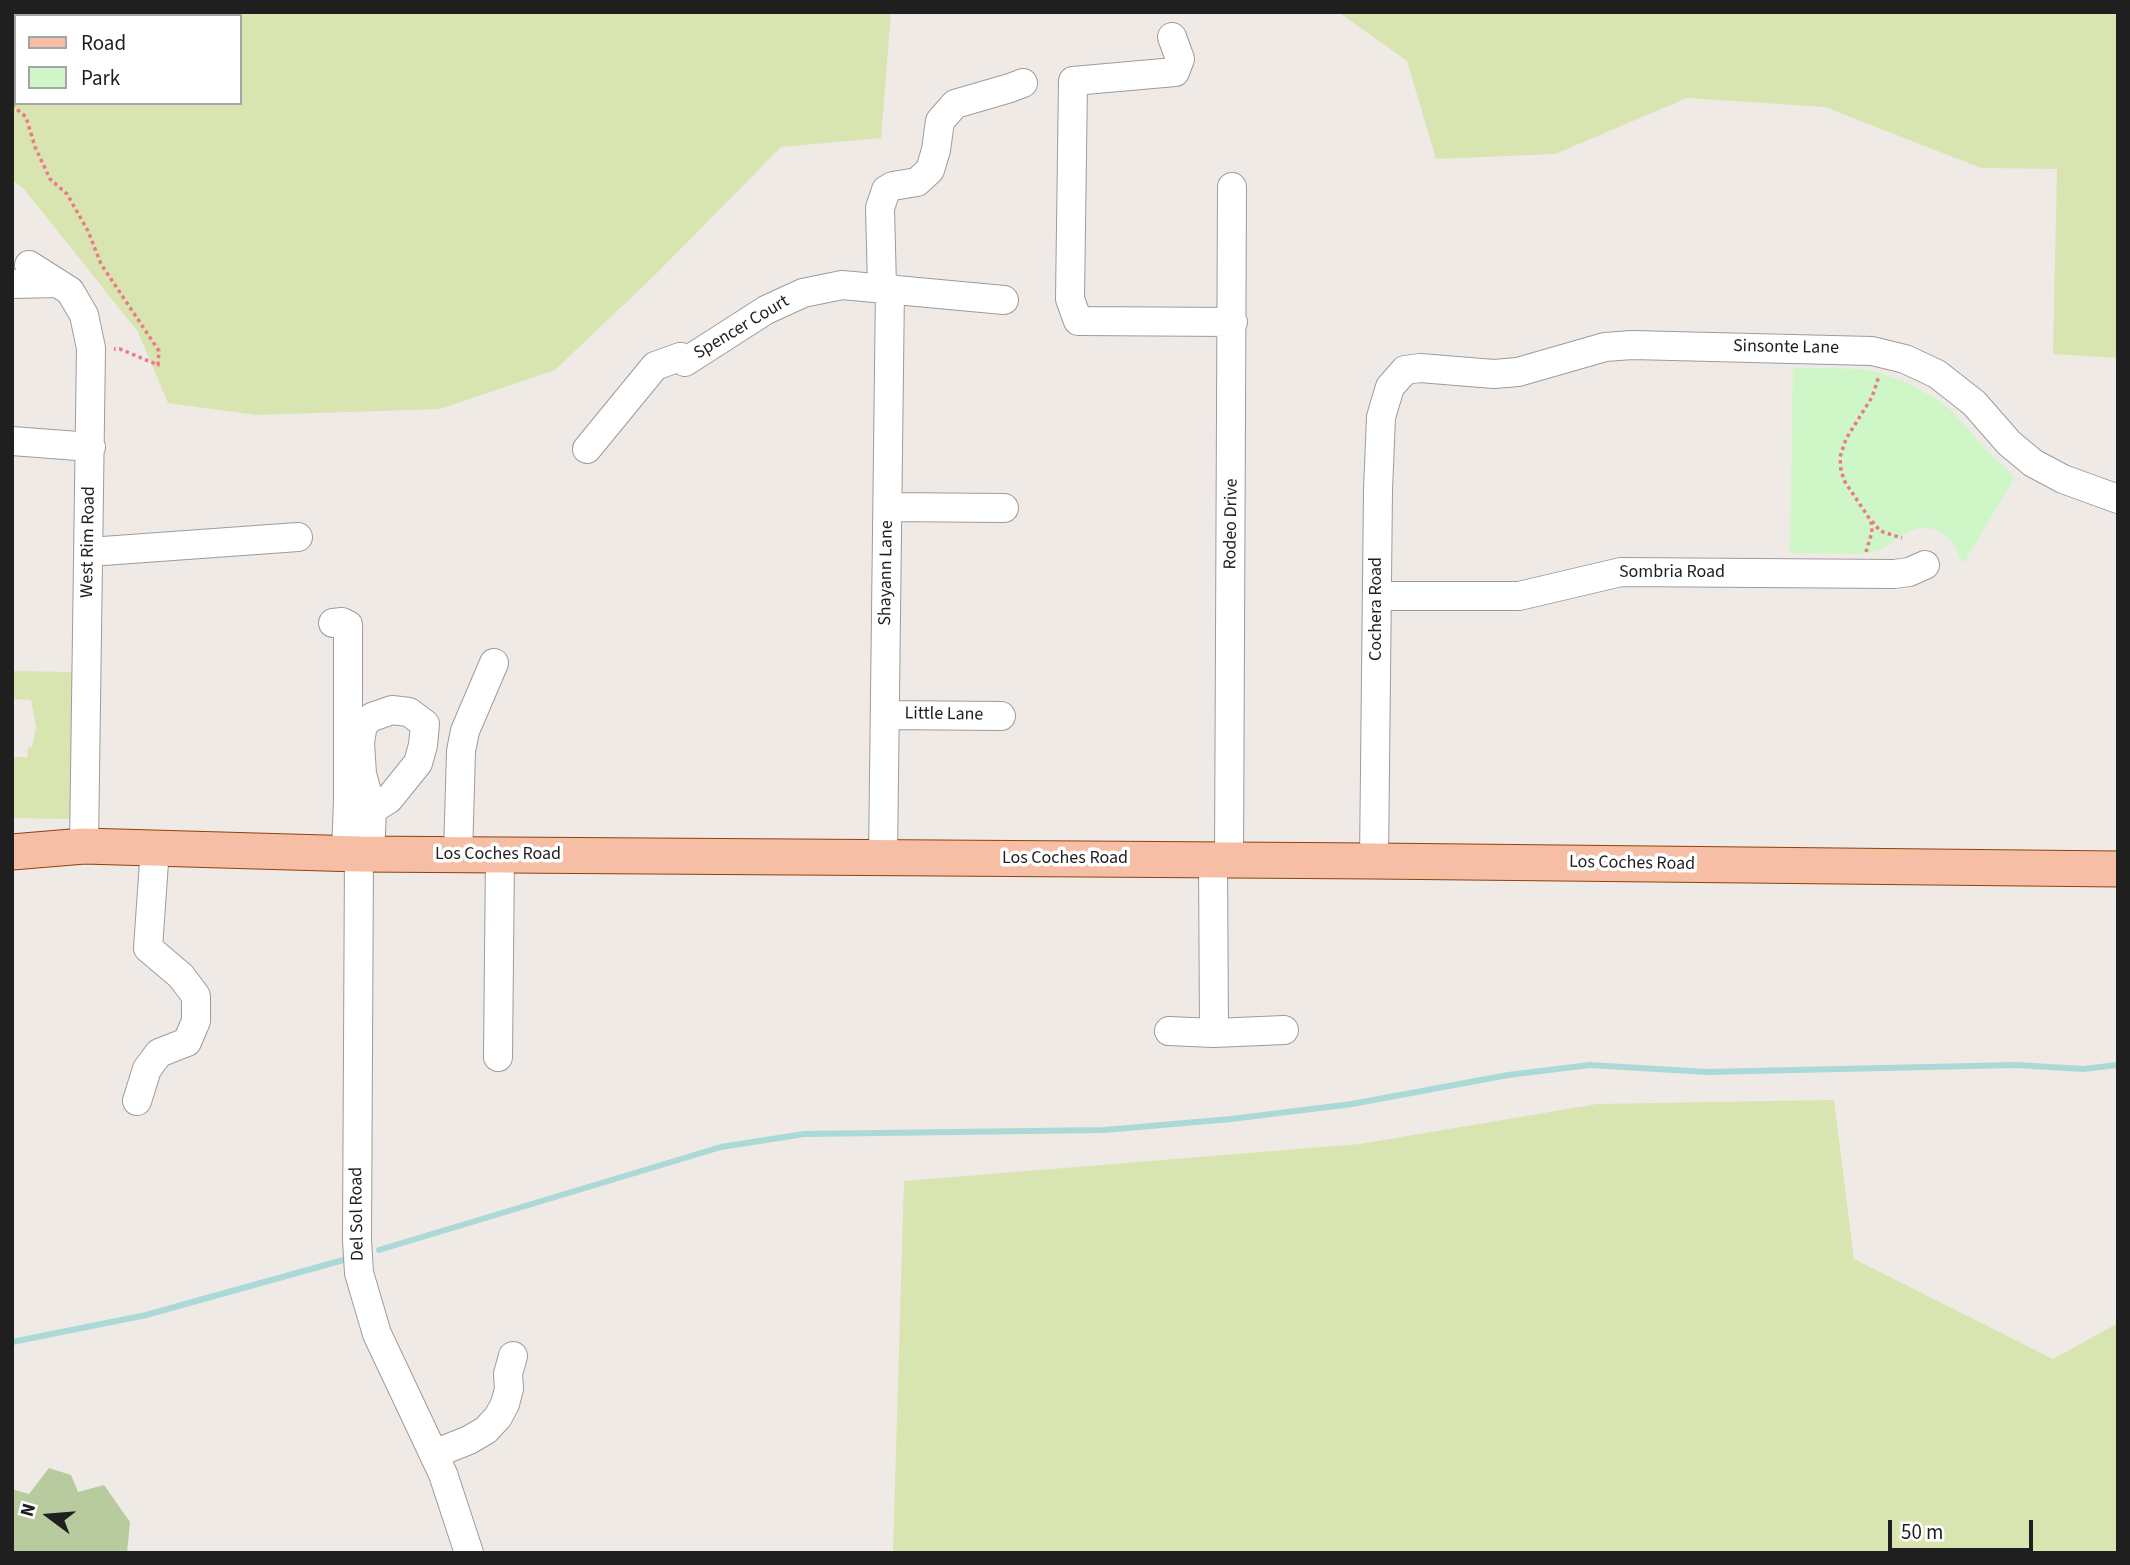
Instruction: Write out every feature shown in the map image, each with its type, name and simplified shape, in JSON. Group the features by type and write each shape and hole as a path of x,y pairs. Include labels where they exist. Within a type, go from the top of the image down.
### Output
{"main road":[{"name":"Los Coches Road","path":"12,852 84,846 358,854 2118,869"}],"street":[{"path":"1172,37 1180,60 1175,72 1073,81 1070,299 1078,321 1233,323"},
{"name":"Shayann Lane","path":"883,858 888,506 886,287 880,208 886,190 893,186 917,182 930,170 940,121 955,104 1023,83"},
{"name":"Rodeo Drive","path":"1214,1033 1221,860 1233,323 1233,187"},
{"name":"West Rim Road","path":"21,275 57,283 70,291 84,315 92,348 84,846"},
{"name":"Spencer Court","path":"587,449 654,366 680,357 685,362 766,310 803,293 842,285 886,287"},
{"path":"886,287 1004,300"},
{"name":"Sinsonte Lane","path":"1410,368 1506,374 1539,368 1605,347 1632,345 1872,351 1905,359 1937,374 1974,403 2016,451 2033,463 2063,479 2118,499"},
{"name":"Cochera Road","path":"1374,861 1378,490 1382,409 1386,393 1395,379 1410,368"},
{"path":"12,441 91,447"},
{"path":"888,506 1004,508"},
{"path":"89,552 298,537"},
{"name":"Sombria Road","path":"1378,596 1519,596 1621,572 1888,574 1904,573 1925,565"},
{"path":"333,623 342,622 348,625 348,799 358,854"},
{"path":"458,855 461,751 465,731 494,663"},
{"name":"Little Lane","path":"886,715 1002,716"},
{"path":"358,854 372,810"},
{"path":"137,1101 147,1069 159,1053 187,1042 196,1021 196,996 181,976 148,948 155,848"},
{"name":"Del Sol Road","path":"358,854 359,1272 377,1334 434,1454 455,1505 469,1553"},
{"path":"498,1057 500,855"},
{"path":"1169,1031 1214,1033 1284,1030"},
{"path":"434,1454 469,1440 486,1430 498,1418 509,1389 508,1374 513,1356"}],"path":[{"path":"12,104 26,117 35,147 50,178 67,194 88,231 101,264 159,351 158,365 120,349 92,348"},
{"path":"1880,371 1872,397 1846,439 1840,457 1841,471 1845,482 1880,530 1902,538"},
{"path":"1865,556 1871,532 1870,517"}],"green space":[{"path":"12,12 891,12 881,138 781,147 657,273 555,370 440,409 256,415 168,403 138,332 24,189 12,180"},
{"path":"1338,12 2118,12 2118,358 2053,354 2057,169 1981,168 1825,107 1687,98 1555,154 1436,159 1407,61"},
{"path":"1793,368 1861,369 1906,382 1952,411 1988,452 2015,477 1965,561 1962,562 1951,539 1936,530 1922,527 1872,552 1790,553"},
{"path":"12,671 75,672 72,819 12,818 12,757 28,757 27,751 32,747 36,727 31,700 12,699"},
{"path":"1834,1100 1854,1259 2053,1359 2118,1323 2118,1553 893,1553 904,1181 1360,1144 1597,1104"},
{"path":"49,1468 71,1475 78,1492 104,1485 130,1522 127,1553 12,1553 12,1489 29,1494"}],"waterway":[{"path":"379,1250 721,1147 804,1134 1104,1130 1231,1119 1352,1104 1508,1075 1590,1065 1707,1072 2016,1065 2083,1069 2118,1065"},
{"path":"12,1342 146,1315 347,1259"}]}
